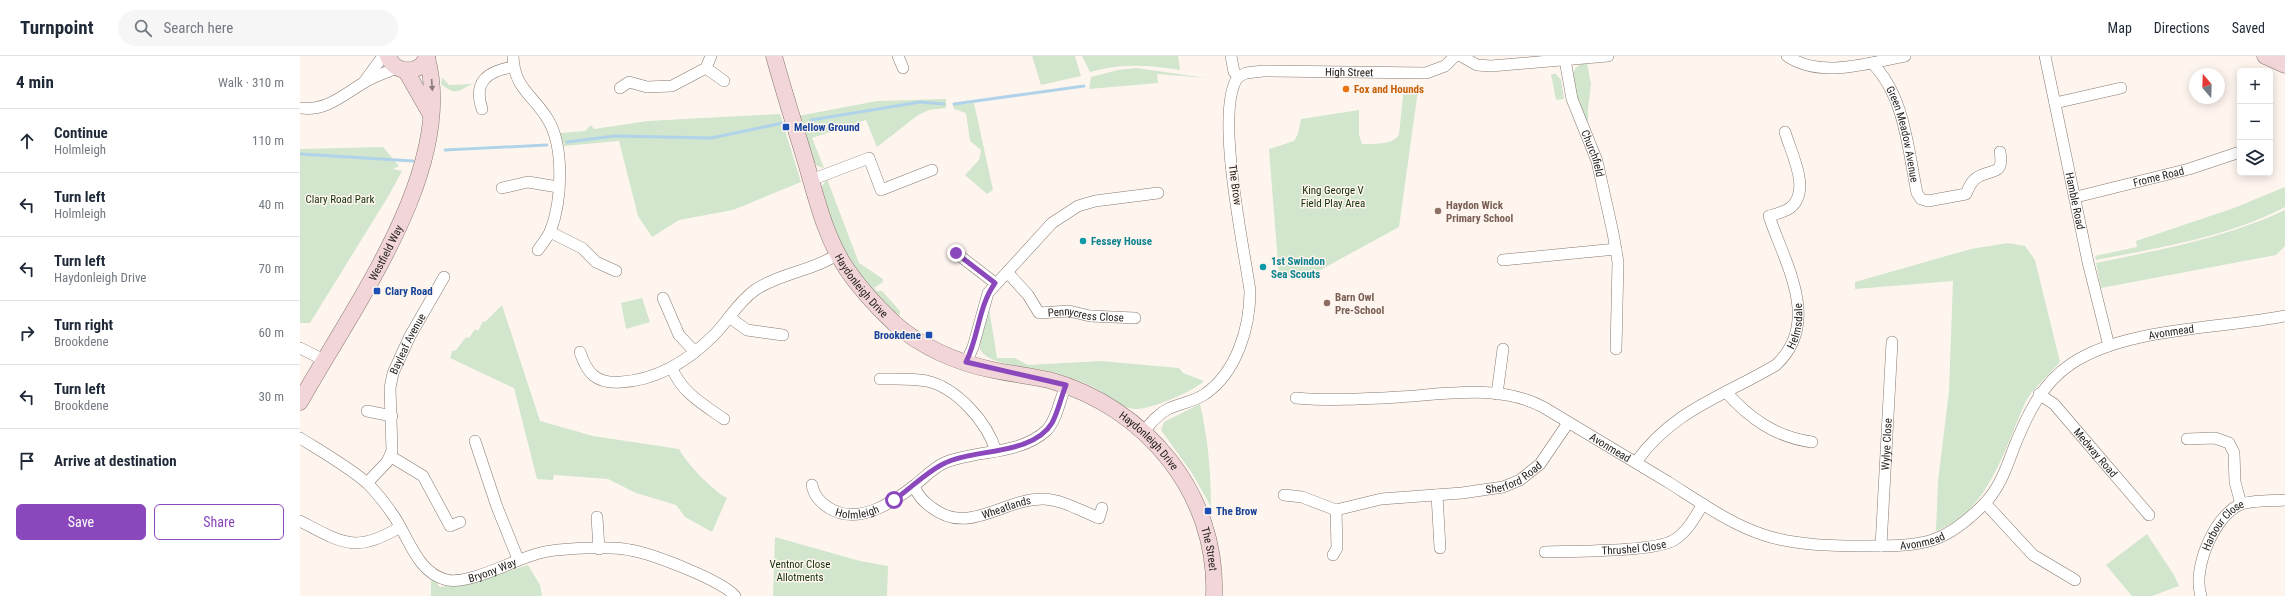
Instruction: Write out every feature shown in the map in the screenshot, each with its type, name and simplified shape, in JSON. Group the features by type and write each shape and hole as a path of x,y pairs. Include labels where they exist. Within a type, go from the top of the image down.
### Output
{"street":[{"path":"364,82 383,56"},
{"path":"620,88 628,82 653,87 672,86 706,68 711,56"},
{"name":"Haydonleigh Drive","path":"774,56 824,222 838,254 865,294 896,325 933,349 966,362 1066,385 1101,400 1144,432 1170,459 1185,482"},
{"path":"898,56 903,68"},
{"path":"1231,56 1234,72 1237,78"},
{"name":"High Street","path":"1237,78 1246,73 1263,71 1426,73 1445,66 1454,56"},
{"path":"1461,56 1481,66 1608,56"},
{"path":"1787,56 1800,63 1823,68 1872,63 1905,56"},
{"name":"Hamble Road","path":"2045,56 2076,197 2088,262 2109,346"},
{"path":"2265,56 2285,65"},
{"name":"Westfield Way","path":"397,65 418,68 427,57"},
{"name":"Westfield Way","path":"300,402 383,257 406,209 424,161 431,130 430,113 433,85 427,57"},
{"name":"Churchfield","path":"1565,60 1575,109 1597,161 1616,249 1618,262 1616,349"},
{"path":"482,109 478,93 482,84 496,71 513,61 520,86 544,113 554,132 559,158 558,187 550,232 538,250"},
{"name":"Green Meadow Avenue","path":"1872,63 1880,72 1900,110 1917,193 1921,199 1928,201 1966,194 1974,179 1999,168 2002,163 2000,152"},
{"path":"300,108 319,108 330,104 364,82 397,65"},
{"name":"Westfield Way","path":"397,65 430,113"},
{"path":"706,68 724,82"},
{"name":"The Brow","path":"1144,432 1163,412 1199,397 1214,386 1233,360 1245,333 1250,309 1250,291 1229,136 1231,94 1237,78"},
{"path":"2055,103 2121,88"},
{"name":"Helmsdale","path":"1636,462 1656,436 1673,422 1776,365 1788,351 1796,332 1799,312 1796,289 1769,216 1789,209 1794,204 1800,192 1795,165 1784,132"},
{"name":"Frome Road","path":"2076,197 2189,169 2237,153"},
{"path":"811,180 869,158 881,190 932,170"},
{"path":"502,188 528,182 558,187"},
{"path":"966,362 973,347 984,301 995,283 1008,273 1045,230 1060,217 1078,206 1096,201 1158,193"},
{"path":"550,232 582,248 596,262 616,271"},
{"path":"1503,260 1616,249"},
{"path":"956,253 995,283"},
{"path":"580,352 589,373 604,382 614,383 639,380 672,368 694,352 713,335 751,293 761,286 829,260 838,254"},
{"name":"Pennycress Close","path":"1008,273 1028,295 1039,313 1069,311 1090,316 1135,318"},
{"name":"Bayleaf Avenue","path":"390,456 393,444 390,388 393,373 410,336 444,276"},
{"path":"662,298 679,335 694,352"},
{"name":"Avonmead","path":"1296,398 1344,400 1447,394 1497,394 1532,401 1636,462 1703,504 1741,525 1777,538 1816,544 1881,546 1911,545 1946,536 1961,525 1993,494 2006,470 2039,394 2071,364 2109,346 2188,329 2285,316"},
{"path":"729,317 747,330 783,335"},
{"name":"Wylye Close","path":"1881,546 1892,342"},
{"path":"300,348 324,360"},
{"path":"1497,394 1503,349"},
{"path":"672,368 677,380 686,392 724,419"},
{"path":"880,379 927,381 950,391 984,426 996,451"},
{"name":"Holmleigh","path":"812,485 816,497 823,504 839,513 862,514 882,507 914,486 943,464 977,454 996,451 1026,443 1047,430 1055,416 1066,385"},
{"path":"1726,392 1747,414 1771,430 1792,440 1812,442"},
{"name":"Medway Road","path":"2039,394 2054,404 2149,515"},
{"path":"367,411 374,414 392,416"},
{"name":"Sherford Road","path":"1336,510 1381,499 1491,489 1520,480 1540,464 1568,423"},
{"name":"Bryony Way","path":"300,438 367,483 392,512 424,565 436,575 447,580 471,578 518,559 547,552 599,549 630,550 725,587 735,596"},
{"path":"2187,439 2215,438 2229,443 2234,453 2236,482 2241,504"},
{"path":"475,441 497,507 518,559"},
{"path":"367,483 390,456 423,476 450,526 460,522"},
{"name":"The Street","path":"1185,482 1200,510 1211,548 1214,566 1214,596"},
{"name":"Wheatlands","path":"914,486 923,501 936,512 946,517 957,519 979,517 1017,502 1045,499 1067,504 1099,518 1102,508"},
{"path":"1284,495 1302,497 1336,510 1337,548 1333,555"},
{"path":"1437,495 1440,548"},
{"name":"Harbour Close","path":"2200,593 2200,576 2209,540 2230,511 2241,504 2285,500"},
{"path":"1985,503 2033,555 2075,580"},
{"name":"Thrushel Close","path":"1546,552 1647,547 1665,544 1673,540 1687,529 1703,504"},
{"path":"597,518 599,549"},
{"path":"300,521 338,541 355,544 372,542 400,527"}],"green space":[{"path":"1032,56 1075,56 1081,76 1041,85"},
{"path":"1082,56 1178,56 1180,70 1157,67 1123,66 1090,72"},
{"path":"1587,63 1591,84 1588,122 1586,122 1575,98 1572,79 1574,71 1579,66"},
{"path":"1136,68 1207,78 1157,74 1158,83 1089,89 1091,77 1118,70"},
{"path":"1551,74 1556,74 1561,80 1564,99 1556,100"},
{"path":"442,77 449,85 473,84 458,91 451,91 441,84"},
{"name":"King George V Field Play Area","path":"1419,83 1399,227 1313,274 1279,277 1269,149 1294,141 1298,134 1301,119 1359,110 1359,135 1362,144 1383,143 1393,140 1397,138 1399,134 1404,87 1416,89"},
{"path":"946,99 946,108 929,110 918,115 877,147 866,120 812,138 824,168 817,166 813,160 798,116 877,101"},
{"path":"974,103 993,190 987,194 965,175 979,160 981,150 970,141 966,113 954,109 953,105"},
{"path":"780,114 801,182 733,210 679,220 652,237 638,216 619,141 564,146 560,133 585,131 591,125 594,129 648,121"},
{"name":"Clary Road Park","path":"383,147 399,166 393,169 402,171 389,195 310,323 300,323 300,149"},
{"path":"827,179 859,263 883,279 883,282 874,288 877,291 882,291 900,311 900,315 881,302 872,292 847,255 832,223 822,192 822,186"},
{"path":"2285,187 2285,207 2240,226 2192,240 2096,260 2095,256 2137,247 2136,241 2234,208"},
{"path":"2285,210 2285,246 2276,255 2101,288 2096,263 2216,236 2263,220"},
{"path":"2008,243 2025,246 2035,260 2060,362 2031,393 2025,403 2002,459 1982,494 1969,510 1954,522 1936,531 1938,481 1949,391 1953,281 1855,289 1855,282 1971,249"},
{"path":"642,298 650,322 626,329 621,303"},
{"path":"502,305 540,421 593,436 679,449 687,462 700,476 727,498 712,532 685,517 676,505 636,493 608,479 554,475 553,480 537,479 514,388 450,358 452,351 456,350 466,337 469,338 475,329 478,331 483,321 485,322"},
{"path":"989,308 997,358 1015,358 1028,365 1101,361 1179,368 1183,373 1204,381 1191,390 1161,403 1142,408 1129,408 1093,387 1074,379 1048,371 1016,366 987,356 981,351 980,336"},
{"path":"1200,404 1208,456 1211,507 1192,473 1161,430 1164,422"},
{"path":"2147,534 2174,575 2179,586 2152,596 2132,596 2106,565"},
{"name":"Ventnor Close Allotments","path":"775,537 860,561 888,566 887,596 773,596"},
{"path":"528,565 540,585 542,596 431,596 431,577 440,587 475,581"}],"waterway":[{"path":"954,104 1084,86"},
{"path":"811,120 920,102 944,104"},
{"path":"567,142 615,136 711,138 783,123"},
{"path":"445,150 547,145"},
{"path":"300,154 413,161"}],"place":[{"name":"Fox and Hounds","path":"1346,89"},
{"name":"Mellow Ground","path":"786,127"},
{"name":"Haydon Wick Primary School","path":"1438,211"},
{"name":"Fessey House","path":"1083,241"},
{"name":"1st Swindon Sea Scouts","path":"1263,267"},
{"name":"Clary Road","path":"377,291"},
{"name":"Barn Owl Pre-School","path":"1327,303"},
{"name":"Brookdene","path":"929,335"},
{"name":"The Brow","path":"1208,511"}],"route":[{"path":"894,500 934,469 943,464 960,458 1011,448 1026,443 1043,433 1047,430 1055,416 1066,385 991,370 966,362 979,329 984,301 995,283 956,253"}]}
